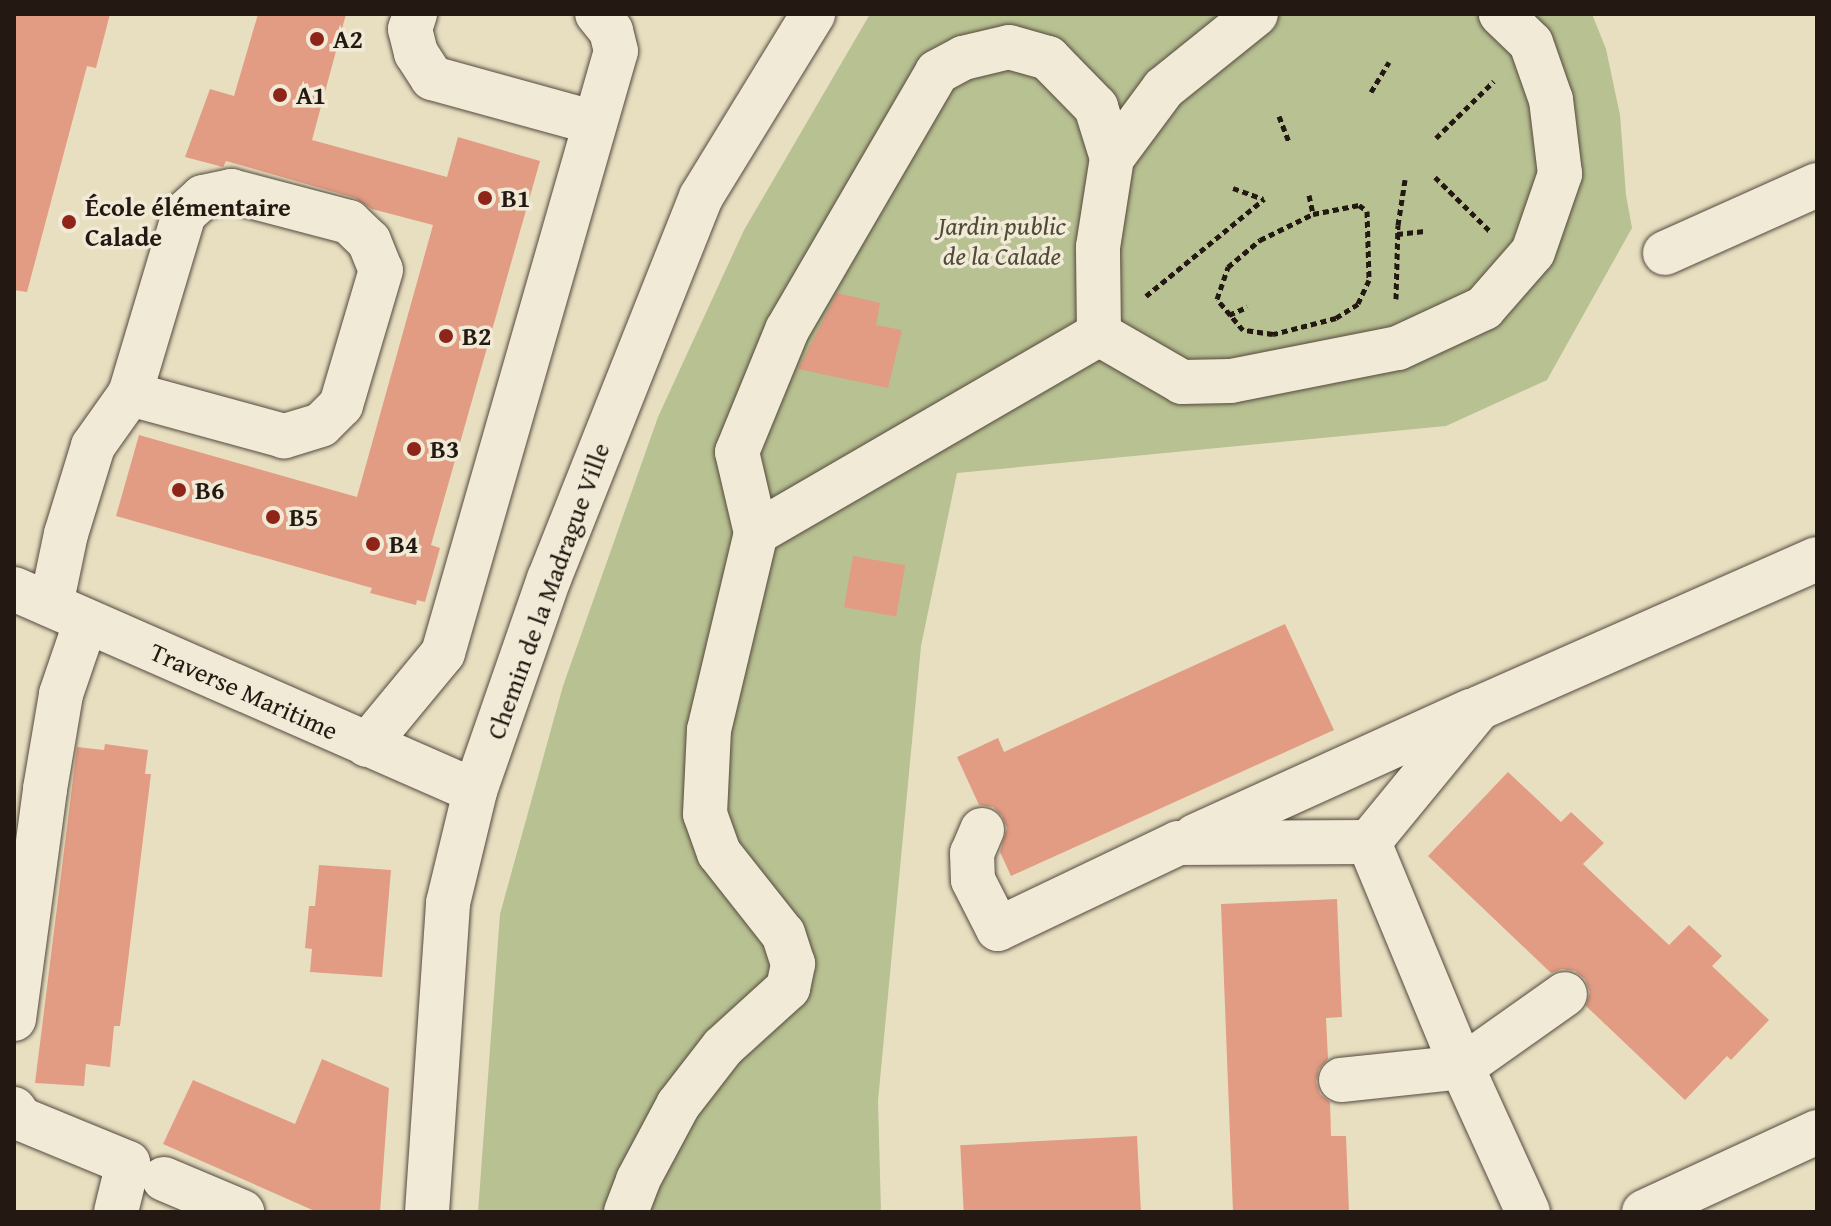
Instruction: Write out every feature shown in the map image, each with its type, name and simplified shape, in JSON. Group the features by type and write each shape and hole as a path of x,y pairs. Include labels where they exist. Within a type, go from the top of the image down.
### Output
{"street":[{"path":"415,14 410,29 416,53 432,78 595,123"},
{"path":"367,745 443,653 616,51 611,31 597,14"},
{"name":"Chemin de la Madrague Ville","path":"427,1212 448,903 475,791 549,579 701,197 813,14"},
{"path":"1112,158 1164,88 1256,14"},
{"path":"1099,334 1182,382 1231,381 1398,348 1484,308 1533,252 1560,174 1551,100 1516,28"},
{"path":"626,1212 678,1105 723,1047 788,988 793,964 783,934 719,853 705,814 709,730 756,533 737,452 787,330 937,72 963,58 1009,47 1048,58 1096,107 1112,158 1098,247 1099,334"},
{"path":"1665,253 1817,185"},
{"path":"14,1019 29,787 61,694 50,605 66,534 93,446 130,394 184,214 203,197 231,191 349,222 369,241 381,270 341,405 321,425 284,436 130,394"},
{"path":"756,533 1099,334"},
{"path":"982,830 972,853 973,880 998,929 1178,843 1817,559"},
{"name":"Traverse Maritime","path":"50,605 475,791"},
{"path":"1369,842 1479,708"},
{"path":"1178,843 1369,842"},
{"path":"1369,842 1462,1067 1528,1212"},
{"path":"1341,1080 1462,1067 1565,994"},
{"path":"14,1109 21,1119 242,1212"},
{"path":"1644,1212 1817,1132"},
{"path":"116,1212 146,1171"}],"path":[{"path":"1436,138 1516,28"},
{"path":"1371,92 1389,62"},
{"path":"1279,116 1289,142"},
{"path":"1435,177 1483,222 1520,267"},
{"path":"1398,348 1397,234 1405,180"},
{"path":"1099,334 1264,199 1233,188"},
{"path":"1309,195 1313,214"},
{"path":"1359,205 1367,211 1369,280 1358,304 1336,318 1273,334 1243,330 1217,299 1228,267 1260,240 1313,214 1359,205"},
{"path":"1397,234 1425,231"},
{"path":"1229,315 1247,307"}],"green space":[{"name":"Jardin public de la Calade","path":"870,14 1592,14 1606,49 1620,115 1626,195 1632,228 1547,380 1446,426 957,473 921,646 878,1101 881,1212 478,1212 500,914 563,686 658,417 744,230"}],"building":[{"path":"14,14 110,14 96,68 87,66 27,292 14,290"},
{"path":"258,14 346,14 312,140 447,177 458,137 540,161 431,545 440,548 425,602 417,600 416,605 370,593 372,588 116,516 139,435 357,497 433,225 372,209 355,198 226,161 223,167 185,157 210,89 234,96"},
{"path":"837,293 880,303 876,325 902,330 888,388 798,369"},
{"path":"853,556 905,565 896,616 844,607"},
{"path":"1285,624 1334,730 1011,876 1000,852 1007,828 1002,816 993,807 979,805 957,757 998,738 1004,752"},
{"path":"105,744 148,750 145,774 151,774 120,1026 114,1026 110,1067 86,1064 84,1086 35,1083 77,747 104,750"},
{"path":"1508,772 1561,822 1571,812 1604,843 1583,864 1626,905 1669,945 1689,925 1722,956 1712,966 1769,1020 1731,1060 1727,1056 1685,1100 1586,1006 1590,992 1585,979 1575,971 1562,969 1551,973 1428,856"},
{"path":"319,865 391,870 382,977 310,972 312,949 305,948 309,906 315,906"},
{"path":"1337,899 1342,1017 1326,1018 1328,1059 1319,1069 1316,1082 1320,1094 1330,1102 1331,1136 1346,1136 1349,1212 1233,1212 1221,904"},
{"path":"322,1059 389,1088 380,1212 317,1212 163,1144 193,1080 295,1124"},
{"path":"1137,1136 1141,1212 964,1212 960,1145"}],"place":[{"name":"A2","path":"317,39"},
{"name":"A1","path":"280,95"},
{"name":"B1","path":"485,198"},
{"name":"École élémentaire Calade","path":"69,222"},
{"name":"B2","path":"446,336"},
{"name":"B3","path":"414,449"},
{"name":"B6","path":"179,490"},
{"name":"B5","path":"273,517"},
{"name":"B4","path":"373,544"}]}
